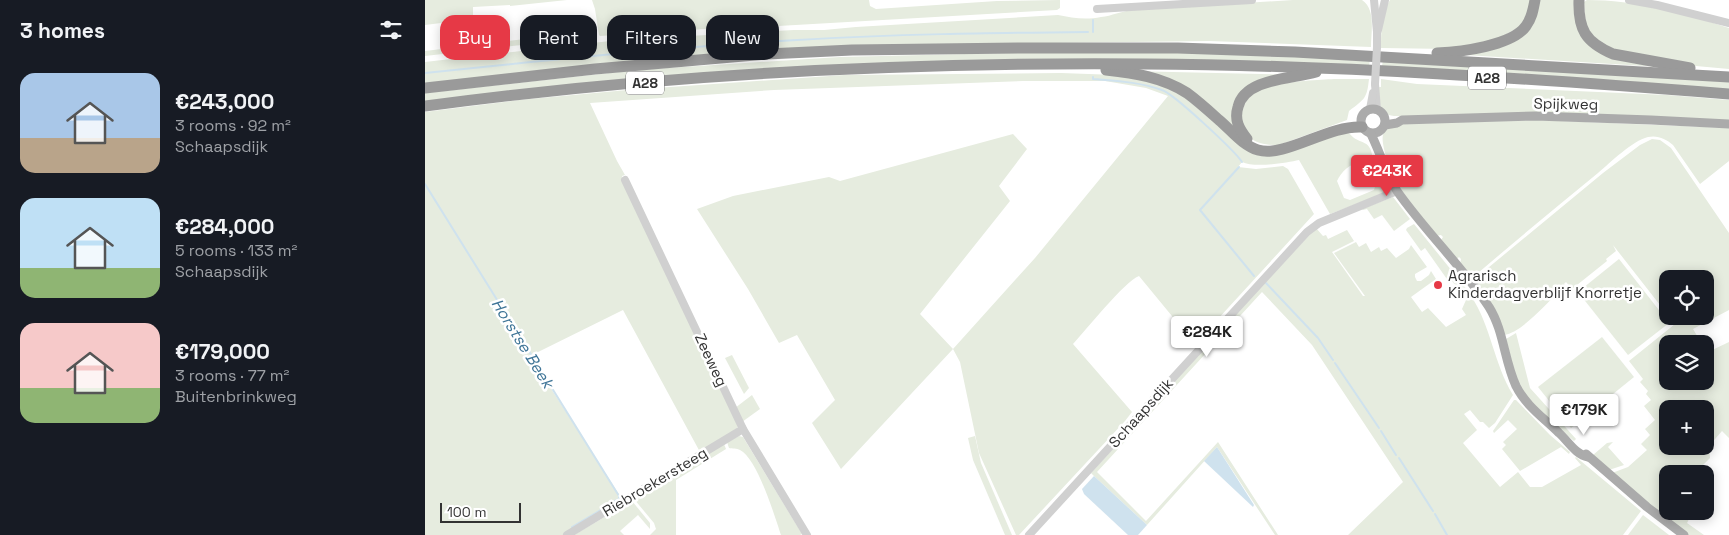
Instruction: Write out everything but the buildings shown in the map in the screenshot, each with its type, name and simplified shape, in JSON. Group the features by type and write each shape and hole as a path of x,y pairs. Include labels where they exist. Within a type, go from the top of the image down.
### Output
{"highway":[{"name":"A28","path":"1414,58 1479,48 1513,37 1526,28 1533,15 1535,0"},
{"name":"A28","path":"1579,0 1580,22 1587,39 1602,49 1613,54 1698,69 1727,77"},
{"name":"A28","path":"425,88 624,66 767,54 852,50 1178,48 1414,58 1727,77"},
{"name":"A28","path":"1065,64 1137,74 1157,79 1175,87 1197,101 1247,145 1258,150 1272,152 1333,131 1374,125"},
{"name":"A28","path":"425,106 589,87 768,74 867,68 1065,64 1149,64 1327,69 1591,83 1729,94"},
{"name":"A28","path":"1327,69 1301,77 1255,86 1245,93 1239,102 1236,113 1240,131 1247,140 1263,147 1274,147 1339,124 1374,125"}],"main road":[{"path":"1374,125 1366,111 1373,110 1377,148 1381,153 1397,191 1489,307 1501,332 1509,367 1520,393 1531,407 1560,433 1684,535"},
{"name":"Spijkweg","path":"1374,125 1397,123 1402,120 1535,116 1729,124"}],"street":[{"path":"1097,9 1252,0"},
{"path":"1373,110 1377,47 1374,0"},
{"path":"1377,32 1385,0"},
{"path":"1629,0 1729,23"},
{"name":"Zeeweg","path":"625,180 743,429 807,535"},
{"name":"Schaapsdijk","path":"1029,535 1307,232 1320,222 1397,191"},
{"name":"Riebroekersteeg","path":"567,535 743,429"}],"shaded area":[{"path":"425,0 567,0 510,6 473,7 473,15 440,15 440,23 425,25"},
{"path":"592,0 869,0 870,6 876,9 997,1 1060,0 1060,8 1057,10 779,26 779,15 706,15 706,29 696,30 696,15 607,15 607,36 600,36"},
{"path":"1293,0 1362,0 1371,15 1371,47 1209,41 967,44 779,58 779,31 824,30 1058,15 1090,18 1133,10"},
{"path":"1390,0 1531,0 1524,24 1498,39 1449,49 1381,48 1383,17"},
{"path":"1538,0 1577,0 1587,41 1676,68 1450,54 1514,40"},
{"path":"1587,0 1623,2 1659,8 1729,28 1729,69 1685,65 1617,51 1596,41 1586,27 1584,2"},
{"path":"706,35 706,60 750,60 425,84 425,62 443,60 510,60 510,52 520,51 520,60 597,60 597,42 607,41 607,60 696,60 696,36"},
{"path":"520,40 520,45 510,46 510,41"},
{"path":"440,49 440,54 425,56 425,51"},
{"path":"1090,51 1370,59 1369,67 843,67 425,103 425,93 637,70 840,57"},
{"path":"1383,60 1729,82 1729,90 1382,66"},
{"path":"1128,71 1305,75 1241,96 1240,136 1196,96"},
{"path":"1061,73 1116,75 1151,81 1177,92 1257,154 1332,134 1349,133 1357,140 1368,145 1373,163 1363,162 1354,164 1341,174 1337,181 1344,198 1350,200 1374,190 1378,177 1389,191 1330,214 1299,160 1262,165 1242,162 1238,167 1256,169 1283,166 1288,169 1314,214 1195,344 1139,276 1124,287 1105,307 1073,344 1132,412 1019,535 1016,535 979,453 960,362 953,349 1035,258 1168,96 1146,88 1105,81 1023,81 774,90 590,103 625,175 622,176 738,426 736,431 700,452 623,310 530,356 622,499 564,535 425,535 425,112 519,100 627,90 844,75"},
{"path":"1334,79 1369,79 1364,98 1349,111 1347,120 1279,145 1256,142 1246,132 1242,120 1243,108 1249,97 1260,89 1280,84"},
{"path":"1381,79 1417,84 1667,95 1729,100 1729,121 1394,116 1389,115 1380,106 1378,87 1381,87"},
{"path":"1537,120 1729,128 1729,161 1700,184 1673,145 1662,138 1648,137 1642,139 1622,152 1471,279 1460,264 1461,259 1459,257 1457,259 1441,240 1443,237 1441,235 1436,236 1398,185 1392,174 1384,149 1384,132 1389,127 1407,123"},
{"path":"1013,134 1027,149 999,186 1010,201 920,314 953,349 841,469 812,423 835,400 797,335 779,343 748,289 697,209 733,196 829,177 840,181"},
{"path":"1652,139 1660,140 1671,148 1729,233 1729,310 1714,318 1714,270 1659,270 1659,304 1613,245 1616,251 1606,259 1607,261 1572,289 1566,282 1564,284 1568,290 1564,293 1561,290 1519,329 1504,335 1474,281 1603,173 1640,145"},
{"path":"1393,197 1410,219 1394,231 1382,215 1374,219 1367,209 1362,209"},
{"path":"1414,224 1469,292 1464,295 1452,281 1449,282 1425,248 1421,251 1406,230"},
{"path":"1316,228 1323,236 1326,235 1328,239 1347,230 1354,241 1332,252 1363,296 1365,296 1334,253 1356,242 1359,247 1366,243 1371,252 1379,247 1381,251 1387,248 1396,258 1409,249 1411,245 1427,267 1415,274 1417,281 1421,281 1431,271 1436,279 1411,297 1422,312 1428,308 1446,327 1466,315 1462,309 1466,300 1471,296 1478,308 1501,371 1513,395 1495,423 1489,428 1483,422 1480,422 1470,410 1464,414 1477,430 1463,443 1500,487 1518,472 1530,487 1542,487 1581,465 1576,457 1641,511 1623,535 1348,535 1403,482 1312,345 1262,292 1097,472 1146,521 1218,442 1278,535 1275,535 1217,447 1147,525 1091,473"},
{"path":"1619,259 1659,310 1659,325 1666,325 1628,355 1578,292"},
{"path":"1674,325 1701,325 1693,329 1697,335 1661,335"},
{"path":"1516,333 1530,388 1576,439 1574,441 1530,402 1517,382 1506,339"},
{"path":"1602,337 1634,377 1571,428 1538,387"},
{"path":"1659,337 1659,390 1714,390 1714,349 1729,342 1729,438 1722,431 1714,440 1714,400 1659,400 1659,455 1710,455 1710,458 1703,465 1659,465 1659,512 1612,473 1628,467 1647,450 1641,444 1650,435 1645,429 1655,420 1644,406 1651,400 1646,394 1648,391 1640,382 1643,379 1629,361"},
{"path":"732,355 749,388 744,394 725,358"},
{"path":"752,395 760,409 742,422 735,408"},
{"path":"1514,400 1570,452 1569,454 1561,447 1520,471 1502,449 1506,445 1503,442 1517,429 1508,420 1494,433 1493,431"},
{"path":"739,436 743,437 802,534 781,535 765,489 753,464 740,450 729,448 727,442"},
{"path":"975,436 981,463 1012,535 1005,535 973,460 968,438"},
{"path":"1613,442 1608,447 1624,465 1609,470 1593,455 1607,443"},
{"path":"724,444 726,449 676,480 676,535 650,535 656,529 654,523 634,499 636,496"},
{"path":"632,501 650,523 650,529 638,515 620,531 624,535 574,535"},
{"path":"1643,515 1669,535 1628,535"},
{"path":"1669,520 1688,520 1687,523 1704,535 1687,535"}],"water":[{"path":"1217,447 1254,505 1253,507 1204,461"},
{"path":"1094,476 1147,525 1138,535 1128,535 1084,494 1082,489"}],"waterway":[{"path":"1093,20 1093,32"},
{"path":"425,73 657,50 797,40 906,35 1088,32"},
{"path":"1093,77 1093,79 1119,81 1162,90 1179,101 1204,123 1242,162"},
{"path":"1239,167 1200,210 1254,276"},
{"name":"Horstse Beek","path":"425,184 619,496 619,499 615,501"},
{"path":"1266,283 1318,338 1333,360"},
{"path":"1335,363 1379,428"},
{"path":"1381,431 1396,455"},
{"path":"1399,458 1433,511"},
{"name":"Horstse Beek","path":"572,529 572,527 611,504"},
{"path":"1435,514 1447,535"}],"place":[{"name":"Agrarisch Kinderdagverblijf Knorretje","path":"1438,285"}]}
